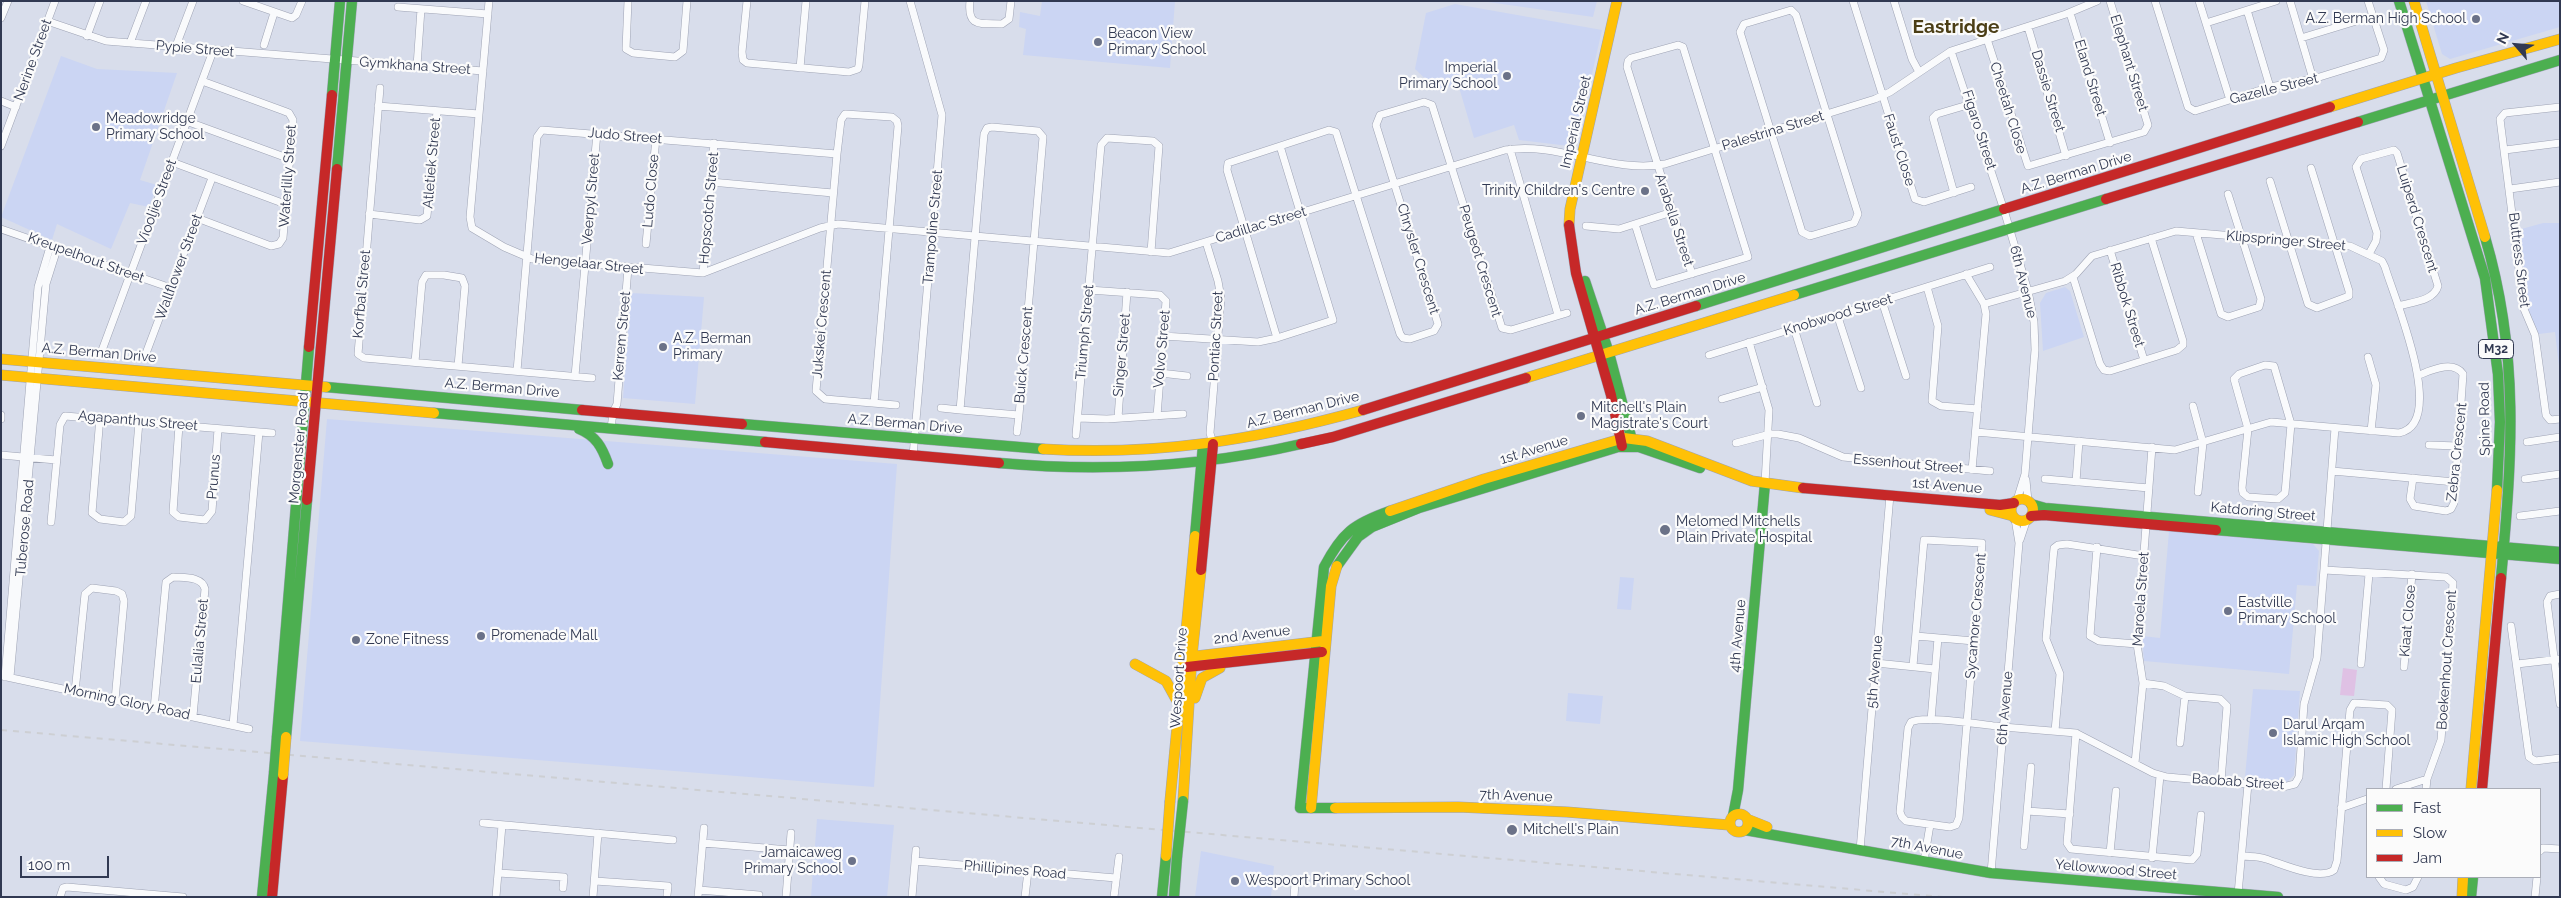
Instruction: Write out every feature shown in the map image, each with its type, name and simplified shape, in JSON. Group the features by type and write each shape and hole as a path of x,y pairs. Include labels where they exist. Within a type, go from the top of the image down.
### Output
{"main road":[{"name":"Morgenster Road","path":"282,737 304,402 340,1"},
{"name":"Morgenster Road","path":"262,897 278,774 318,386 352,1"},
{"name":"Imperial Street","path":"1604,354 1576,256 1572,250 1569,219 1617,1"},
{"name":"Spine Road","path":"2400,1 2472,232 2492,311 2499,383 2501,424 2471,788"},
{"name":"Spine Road","path":"2414,1 2490,252 2504,310 2512,417 2511,466 2482,788"},
{"name":"A.Z. Berman Drive","path":"1,359 617,409 915,438 1068,450 1134,451 1208,444 1278,432 1329,420 2437,74 2560,39"},
{"path":"1,376 913,456 1071,468 1154,467 1200,463 1333,437 2442,94 2560,60"},
{"path":"1604,354 1633,442"},
{"path":"1604,354 1621,442"},
{"path":"572,426 601,443 608,464"},
{"name":"1st Avenue","path":"1305,808 1321,647 1324,567 1333,549 1346,533 1383,513 1484,479 1621,442 1647,441 1765,486 1999,511 2014,518"},
{"name":"1st Avenue","path":"1321,647 1333,574 1344,554 1366,531 1415,510 1621,442"},
{"name":"Wespoort Drive","path":"1189,660 1211,461 1208,444"},
{"name":"Wespoort Drive","path":"1174,897 1189,730 1189,660 1200,463 1208,444"},
{"name":"4th Avenue","path":"1731,820 1738,790 1765,486"},
{"name":"1st Avenue","path":"1890,498 2000,505 2023,502"},
{"path":"2023,502 2033,510 2029,518 2021,521 2014,518 2011,510 2023,502"},
{"name":"Katdoring Street","path":"2023,502 2045,508 2147,520 2504,551"},
{"name":"Katdoring Street","path":"2029,518 2044,515 2147,520"},
{"path":"1333,549 1344,554"},
{"path":"2504,551 2560,552"},
{"path":"2504,551 2560,559"},
{"name":"2nd Avenue","path":"1189,660 1243,661 1321,647"},
{"name":"2nd Avenue","path":"1181,668 1189,660 1321,647"},
{"path":"1189,730 1200,681 1211,671 1243,661"},
{"path":"1135,664 1165,678 1171,684 1178,704"},
{"name":"Wespoort Drive","path":"1162,897 1181,668"},
{"name":"Morgenster Road","path":"272,897 278,774"},
{"name":"4th Avenue","path":"1738,790 1746,817"},
{"name":"7th Avenue","path":"1305,808 1458,807 1731,820"},
{"path":"1738,813 1746,817 1748,825 1745,830 1736,832 1731,820 1738,813"},
{"name":"7th Avenue","path":"1746,817 1759,824 1811,837 1828,844"},
{"name":"7th Avenue","path":"1745,830 1810,843 1828,844 1991,873"},
{"name":"Yellowwood Street","path":"1991,873 2278,897"},
{"path":"2462,897 2464,878"},
{"path":"2471,897 2473,878"}],"street":[{"path":"1,18 8,1"},
{"name":"Nerine Street","path":"1,146 54,1"},
{"path":"87,36 100,1"},
{"path":"130,43 146,1"},
{"path":"176,46 193,1"},
{"path":"243,1 274,14 292,18 296,15 302,1"},
{"name":"Hengelaar Street","path":"489,1 470,224 479,234 527,257 628,268 703,273 830,225 932,233"},
{"path":"628,1 626,50 634,54 675,57 683,51 687,1"},
{"path":"746,1 743,60 748,64 849,72 858,69 864,1"},
{"path":"800,68 806,1"},
{"name":"Trampoline Street","path":"910,1 942,115 913,456"},
{"path":"970,1 969,14 971,20 977,23 1002,24 1009,19 1011,1"},
{"name":"Faust Close","path":"1853,1 1915,199 1919,202 1954,193"},
{"path":"1894,1 1912,59 1919,72"},
{"name":"Palestrina Street","path":"1582,158 1657,166 1714,149 1882,95 1951,51 2070,13 2097,1"},
{"name":"Elephant Street","path":"2066,156 2144,132 2148,125 2110,1"},
{"name":"Gazelle Street","path":"2155,1 2188,108 2195,111 2270,87 2313,79 2383,56 2384,50 2368,1"},
{"path":"2199,1 2230,100"},
{"path":"2206,23 2276,1"},
{"path":"2290,1 2313,79"},
{"path":"398,7 488,14"},
{"path":"417,66 421,9"},
{"path":"1791,10 1796,15 1858,218 1854,223 1810,236 1802,232 1770,131 1740,32 1744,24 1791,10"},
{"path":"2247,10 2270,87"},
{"name":"Eland Street","path":"2070,13 2110,143"},
{"path":"264,45 274,14"},
{"path":"2301,38 2373,16"},
{"name":"Pypie Street","path":"48,21 102,41 346,61"},
{"name":"Dassie Street","path":"2028,27 2066,156"},
{"name":"Cheetah Close","path":"1987,39 2026,165 2031,167 2066,156"},
{"name":"Arabella Street","path":"1692,274 1627,67 1628,61 1673,45 1683,47 1714,149"},
{"name":"Viooljie Street","path":"101,353 213,51"},
{"name":"Figaro Street","path":"1951,51 1971,104 2004,210"},
{"name":"Gymkhana Street","path":"346,61 483,71"},
{"name":"Waterlilly Street","path":"197,218 276,246 283,238 293,120 288,113 202,81"},
{"name":"Korfbal Street","path":"380,88 357,351 364,358 592,378"},
{"path":"1,102 16,107"},
{"name":"Chrysler Crescent","path":"1280,146 1329,130 1336,132 1400,334 1404,338 1410,339 1434,331 1438,324 1376,125 1378,118 1383,114 1424,102 1430,103 1451,166"},
{"path":"1971,104 1933,118 1954,193 1971,187"},
{"path":"378,106 479,114"},
{"name":"Buttress Street","path":"2560,107 2501,115 2524,309 2535,335 2546,413 2550,420 2560,419"},
{"name":"Atletiek Street","path":"369,214 420,220 428,216 437,111"},
{"path":"830,225 841,120 846,114 892,118 897,121 874,403"},
{"path":"186,121 290,159"},
{"name":"Buick Crescent","path":"941,408 1018,415 1042,135 1038,131 992,127 984,134 974,236"},
{"name":"Judo Street","path":"517,371 538,134 545,129 837,154"},
{"name":"Veerpyl Street","path":"586,264 597,133"},
{"name":"Triumph Street","path":"1076,435 1101,145 1103,140 1110,137 1153,141 1159,146 1151,252"},
{"name":"Ludo Close","path":"646,244 656,138"},
{"name":"Hopscotch Street","path":"703,273 714,143"},
{"path":"2505,150 2560,143"},
{"path":"1164,336 1253,342 1277,338 1330,322 1333,318 1280,146 1231,161 1227,166 1244,230 1277,338"},
{"path":"1510,149 1558,315"},
{"name":"Cadillac Street","path":"932,233 1169,254 1357,194 1510,149 1542,150 1582,158"},
{"path":"1635,224 1654,285 1748,257 1714,149"},
{"name":"Luiperd Crescent","path":"2369,254 2376,241 2377,233 2356,167 2357,162 2361,159 2394,150 2397,153 2438,286 2437,292 2431,297 2398,306"},
{"path":"172,162 285,204"},
{"name":"Peugeot Crescent","path":"1451,166 1502,328 1511,330 1567,313"},
{"path":"2270,181 2308,304 2317,308 2349,296 2311,168"},
{"name":"Wallflower Street","path":"145,356 212,178"},
{"path":"711,182 833,193"},
{"path":"2510,189 2560,182"},
{"path":"2196,233 2220,313 2228,317 2256,309 2261,302 2228,194"},
{"name":"6th Avenue","path":"2004,210 2028,291 2035,350 2023,502"},
{"path":"1586,226 1615,229 1672,212"},
{"name":"Jukskei Crescent","path":"830,225 816,391 825,399 896,405"},
{"name":"Kreupelhout Street","path":"1,229 171,288"},
{"name":"Klipspringer Street","path":"1976,432 2184,449 2271,422 2399,432 2412,426 2417,415 2419,374 2385,266 2382,261 2356,248 2172,231 2092,256 2072,277 2065,281 1984,304"},
{"path":"960,410 974,236"},
{"path":"2072,277 2102,369 2110,371 2177,350 2183,345 2183,341 2151,238"},
{"name":"Pontiac Street","path":"1206,242 1220,289 1218,340 1208,444"},
{"path":"34,378 39,279 54,248"},
{"name":"Ribbok Street","path":"2110,250 2144,360"},
{"path":"576,376 586,264"},
{"name":"Knobwood Street","path":"1708,354 1990,267"},
{"name":"Kerrem Street","path":"616,429 628,268"},
{"path":"1966,274 1984,304 1986,314 1972,470"},
{"path":"416,362 422,282 426,275 444,275 462,278 466,286 458,366"},
{"path":"1926,287 1938,326 1932,401 1941,406 1978,409"},
{"name":"Volvo Street","path":"1089,290 1160,295 1164,298 1164,336 1157,416"},
{"name":"Singer Street","path":"1118,418 1127,292"},
{"path":"1882,301 1906,376"},
{"path":"1837,314 1861,388"},
{"path":"1794,328 1817,402"},
{"path":"1749,342 1770,410 1770,434 1765,486"},
{"path":"2368,357 2376,385 2371,431"},
{"path":"2269,364 2274,366 2291,424 2285,493 2278,499 2248,497 2243,493 2248,429 2234,379 2239,374 2269,364"},
{"name":"Zebra Crescent","path":"2413,478 2410,499 2414,506 2446,511 2452,509 2454,504 2464,374 2458,369 2441,367 2419,374"},
{"path":"1160,373 1187,376"},
{"name":"Tuberose Road","path":"5,678 22,456 34,378"},
{"name":"Tuberose Road","path":"7,657 31,457 34,378"},
{"path":"1722,399 1762,386"},
{"path":"2192,406 2203,443 2198,492"},
{"path":"1078,418 1118,418 1183,414"},
{"name":"Agapanthus Street","path":"51,522 56,460 60,425 63,417 68,415 272,433"},
{"path":"1017,432 1018,415"},
{"path":"100,418 92,514 100,519 124,522 131,516 139,422"},
{"name":"Prunus","path":"179,425 173,512 179,517 204,520 212,511 218,429"},
{"name":"Baobab Street","path":"1930,825 1906,821 1901,815 1908,728 1914,720 2076,733 2160,776 2283,787 2295,784 2298,781 2304,704 2317,658 2335,428"},
{"path":"233,725 259,432"},
{"path":"1736,443 1770,434"},
{"name":"Essenhout Street","path":"1770,434 1798,438 1843,457 1990,471"},
{"path":"2527,442 2560,437"},
{"path":"2076,482 2079,441"},
{"path":"2429,445 2458,446"},
{"name":"Maroela Street","path":"2135,763 2143,683 2137,644 2152,447"},
{"path":"1,455 56,460"},
{"path":"2332,471 2455,482"},
{"path":"2525,479 2560,474"},
{"path":"2045,479 2149,488"},
{"name":"5th Avenue","path":"1860,850 1890,498"},
{"path":"2520,516 2560,511"},
{"name":"6th Avenue","path":"1991,873 2019,543 2014,518"},
{"name":"6th Avenue","path":"2019,543 2029,518"},
{"name":"Sycamore Crescent","path":"1913,666 1924,540 1982,544 1958,822 1950,827 1930,825"},
{"path":"2055,731 2060,674 2046,639 2053,551 2055,546 2060,544 2097,547 2144,556"},
{"path":"2097,547 2090,636 2099,641 2137,644"},
{"path":"2324,570 2369,574 2412,574"},
{"path":"2360,664 2369,574"},
{"name":"Kiaat Close","path":"2404,667 2412,574"},
{"name":"Boekenhout Crescent","path":"2412,574 2449,578 2454,586 2441,740 2427,779"},
{"name":"Eulalia Street","path":"154,709 166,582 173,578 198,580 202,582 205,589 193,716"},
{"path":"76,692 85,594 92,588 116,591 122,594 124,601 114,700"},
{"path":"2560,594 2550,596 2547,602 2557,659 2560,704"},
{"path":"2512,626 2529,757 2535,761 2560,758"},
{"path":"1916,636 1974,641"},
{"path":"1931,720 1938,638"},
{"path":"2516,664 2557,659"},
{"path":"1876,664 1935,668"},
{"name":"Morning Glory Road","path":"5,678 249,729"},
{"path":"2143,683 2164,686 2185,696 2220,699 2226,704 2221,782"},
{"path":"2180,743 2185,696"},
{"path":"2242,856 2266,859 2292,869 2332,872 2337,861 2350,710 2354,702 2387,705 2392,710 2386,788"},
{"path":"2076,733 2067,843 2069,848 2076,851 2152,858 2194,859 2197,854 2201,814"},
{"path":"2024,846 2031,767"},
{"path":"2152,858 2160,776"},
{"path":"2399,788 2427,779 2426,788"},
{"path":"2238,894 2248,784"},
{"path":"2110,853 2116,791"},
{"path":"2341,808 2366,799"},
{"path":"2027,811 2070,814"},
{"path":"483,823 673,840"},
{"path":"496,897 502,825"},
{"path":"1924,861 1930,825"},
{"path":"704,828 698,893 759,895"},
{"path":"593,897 598,833"},
{"path":"786,897 791,833"},
{"path":"703,843 790,850"},
{"path":"2541,850 2543,848 2560,849"},
{"path":"912,897 916,850"},
{"path":"1114,897 1119,857"},
{"name":"Phillipines Road","path":"915,861 1116,878"},
{"path":"1025,897 1028,871"},
{"path":"498,873 564,877 562,888"},
{"path":"2380,878 2384,884 2406,890 2413,887 2418,878"},
{"path":"2535,897 2537,878"},
{"path":"594,881 668,886 667,895"},
{"path":"1294,897 1295,883"},
{"path":"60,897 63,888 67,887 103,893 183,897"}],"shaded area":[{"name":"Beacon View Primary School","path":"1042,1 1175,1 1170,68 1023,55 1026,29 1019,27 1020,12 1040,16"},
{"path":"1481,1 1597,1 1593,17"},
{"name":"A.Z. Berman High School","path":"2426,1 2560,1 2560,27 2450,59 2442,54"},
{"name":"Imperial Primary School","path":"1455,4 1602,30 1576,144 1569,146 1519,140 1514,125 1474,138 1458,84 1437,90 1415,69 1426,13"},
{"name":"Meadowridge Primary School","path":"61,56 97,69 177,73 140,180 157,185 149,207 130,203 111,249 57,224 52,240 1,217"},
{"path":"2543,223 2560,223 2560,374 2555,332 2539,334 2529,316 2518,230"},
{"path":"2065,287 2070,291 2084,337 2043,351 2040,303 2046,293"},
{"name":"A.Z. Berman Primary","path":"631,293 704,297 695,404 623,398"},
{"path":"327,419 897,464 874,787 300,741"},
{"name":"Eastville Primary School","path":"2169,531 2313,544 2319,551 2316,586 2297,585 2289,674 2144,661 2142,636 2160,638"},
{"path":"1620,577 1634,578 1631,610 1617,609"},
{"path":"2343,668 2357,670 2354,696 2340,695"},
{"name":"Darul Arqam Islamic High School","path":"2253,689 2300,691 2294,775 2287,782 2245,777"},
{"path":"1568,693 1603,696 1600,724 1566,721"},
{"name":"Jamaicaweg Primary School","path":"817,819 894,825 887,897 811,897"},
{"name":"Wespoort Primary School","path":"1201,851 1274,866 1271,897 1195,897"}],"railway":[{"path":"1,730 1943,897"}],"traffic: fast":[{"path":"332,95 340,1"},
{"path":"337,169 352,1"},
{"path":"2399,1 2485,278 2498,374 2500,422 2497,490"},
{"path":"2358,122 2560,60"},
{"path":"1794,295 2106,199"},
{"path":"1696,306 2004,209"},
{"path":"2485,237 2504,323 2510,407 2508,491 2501,578"},
{"path":"1585,281 1609,353 1633,444"},
{"path":"277,736 309,347"},
{"path":"326,387 582,410"},
{"path":"434,413 765,442"},
{"path":"742,424 1043,449"},
{"path":"579,429 590,435 598,443 608,464"},
{"path":"999,463 1075,467 1151,466 1226,458 1301,444"},
{"path":"1195,536 1203,445"},
{"path":"1337,566 1358,537 1372,527 1419,508 1618,447 1639,447 1700,468"},
{"path":"1733,816 1738,790 1765,483"},
{"path":"286,737 307,500"},
{"path":"2031,504 2045,508 2560,552"},
{"path":"1335,808 1300,808 1324,567 1330,555 1350,531 1367,520 1390,511"},
{"path":"2216,530 2560,559"},
{"path":"274,773 277,736"},
{"path":"262,897 274,773"},
{"path":"1177,857 1183,801"},
{"path":"1745,830 1991,873 2278,897"},
{"path":"1162,897 1166,856"},
{"path":"1174,897 1177,857"},
{"path":"2471,897 2473,878"}],"traffic: slow":[{"path":"1569,225 1570,209 1617,1"},
{"path":"2414,1 2485,237"},
{"path":"2330,107 2456,68 2560,39"},
{"path":"1526,378 1794,295"},
{"path":"1,359 326,387"},
{"path":"1,375 434,413"},
{"path":"1043,449 1085,451 1165,448 1284,430 1363,410"},
{"path":"1390,511 1484,479 1624,438 1647,441 1752,481 1803,488"},
{"path":"2471,788 2497,490"},
{"path":"2022,499 2030,502 2033,510 2030,518 2022,521 2014,518 2011,510 2014,502 2022,499"},
{"path":"1990,510 2013,516"},
{"path":"1170,801 1195,536"},
{"path":"1311,808 1331,586 1337,566"},
{"path":"1183,801 1192,656 1201,570"},
{"path":"1188,657 1323,641"},
{"path":"1135,664 1166,681 1177,701"},
{"path":"1195,698 1202,678 1220,668"},
{"path":"283,775 286,737"},
{"path":"1166,856 1170,801"},
{"path":"1335,808 1458,807 1567,812 1729,825"},
{"path":"1735,814 1743,814 1748,819 1748,823 1746,830 1735,832 1730,827 1730,819 1735,814"},
{"path":"1747,819 1767,827"},
{"path":"2462,897 2463,878"}],"traffic: jam":[{"path":"309,347 332,95"},
{"path":"2004,209 2330,107"},
{"path":"2106,199 2358,122"},
{"path":"307,500 337,169"},
{"path":"1569,225 1576,273 1611,395 1622,446"},
{"path":"1363,410 1696,306"},
{"path":"1301,444 1333,437 1526,378"},
{"path":"582,410 742,424"},
{"path":"765,442 999,463"},
{"path":"1201,570 1213,444"},
{"path":"1803,488 2000,505 2014,503"},
{"path":"2031,516 2044,515 2216,530"},
{"path":"2482,788 2501,578"},
{"path":"1187,667 1322,652"},
{"path":"272,897 283,775"}],"place":[{"name":"A.Z. Berman High School","path":"2476,19"},
{"name":"Beacon View Primary School","path":"1098,42"},
{"name":"Imperial Primary School","path":"1507,76"},
{"name":"Meadowridge Primary School","path":"96,127"},
{"name":"Trinity Children's Centre","path":"1645,191"},
{"name":"A.Z. Berman Primary","path":"663,347"},
{"name":"Mitchell's Plain Magistrate's Court","path":"1581,416"},
{"name":"Melomed Mitchells Plain Private Hospital","path":"1665,530"},
{"name":"Eastville Primary School","path":"2228,611"},
{"name":"Promenade Mall","path":"481,636"},
{"name":"Zone Fitness","path":"356,640"},
{"name":"Darul Arqam Islamic High School","path":"2273,733"},
{"name":"Mitchell's Plain","path":"1512,830"},
{"name":"Jamaicaweg Primary School","path":"852,861"},
{"name":"Wespoort Primary School","path":"1235,881"}],"district":[{"name":"Eastridge","path":"1956,27"}]}
